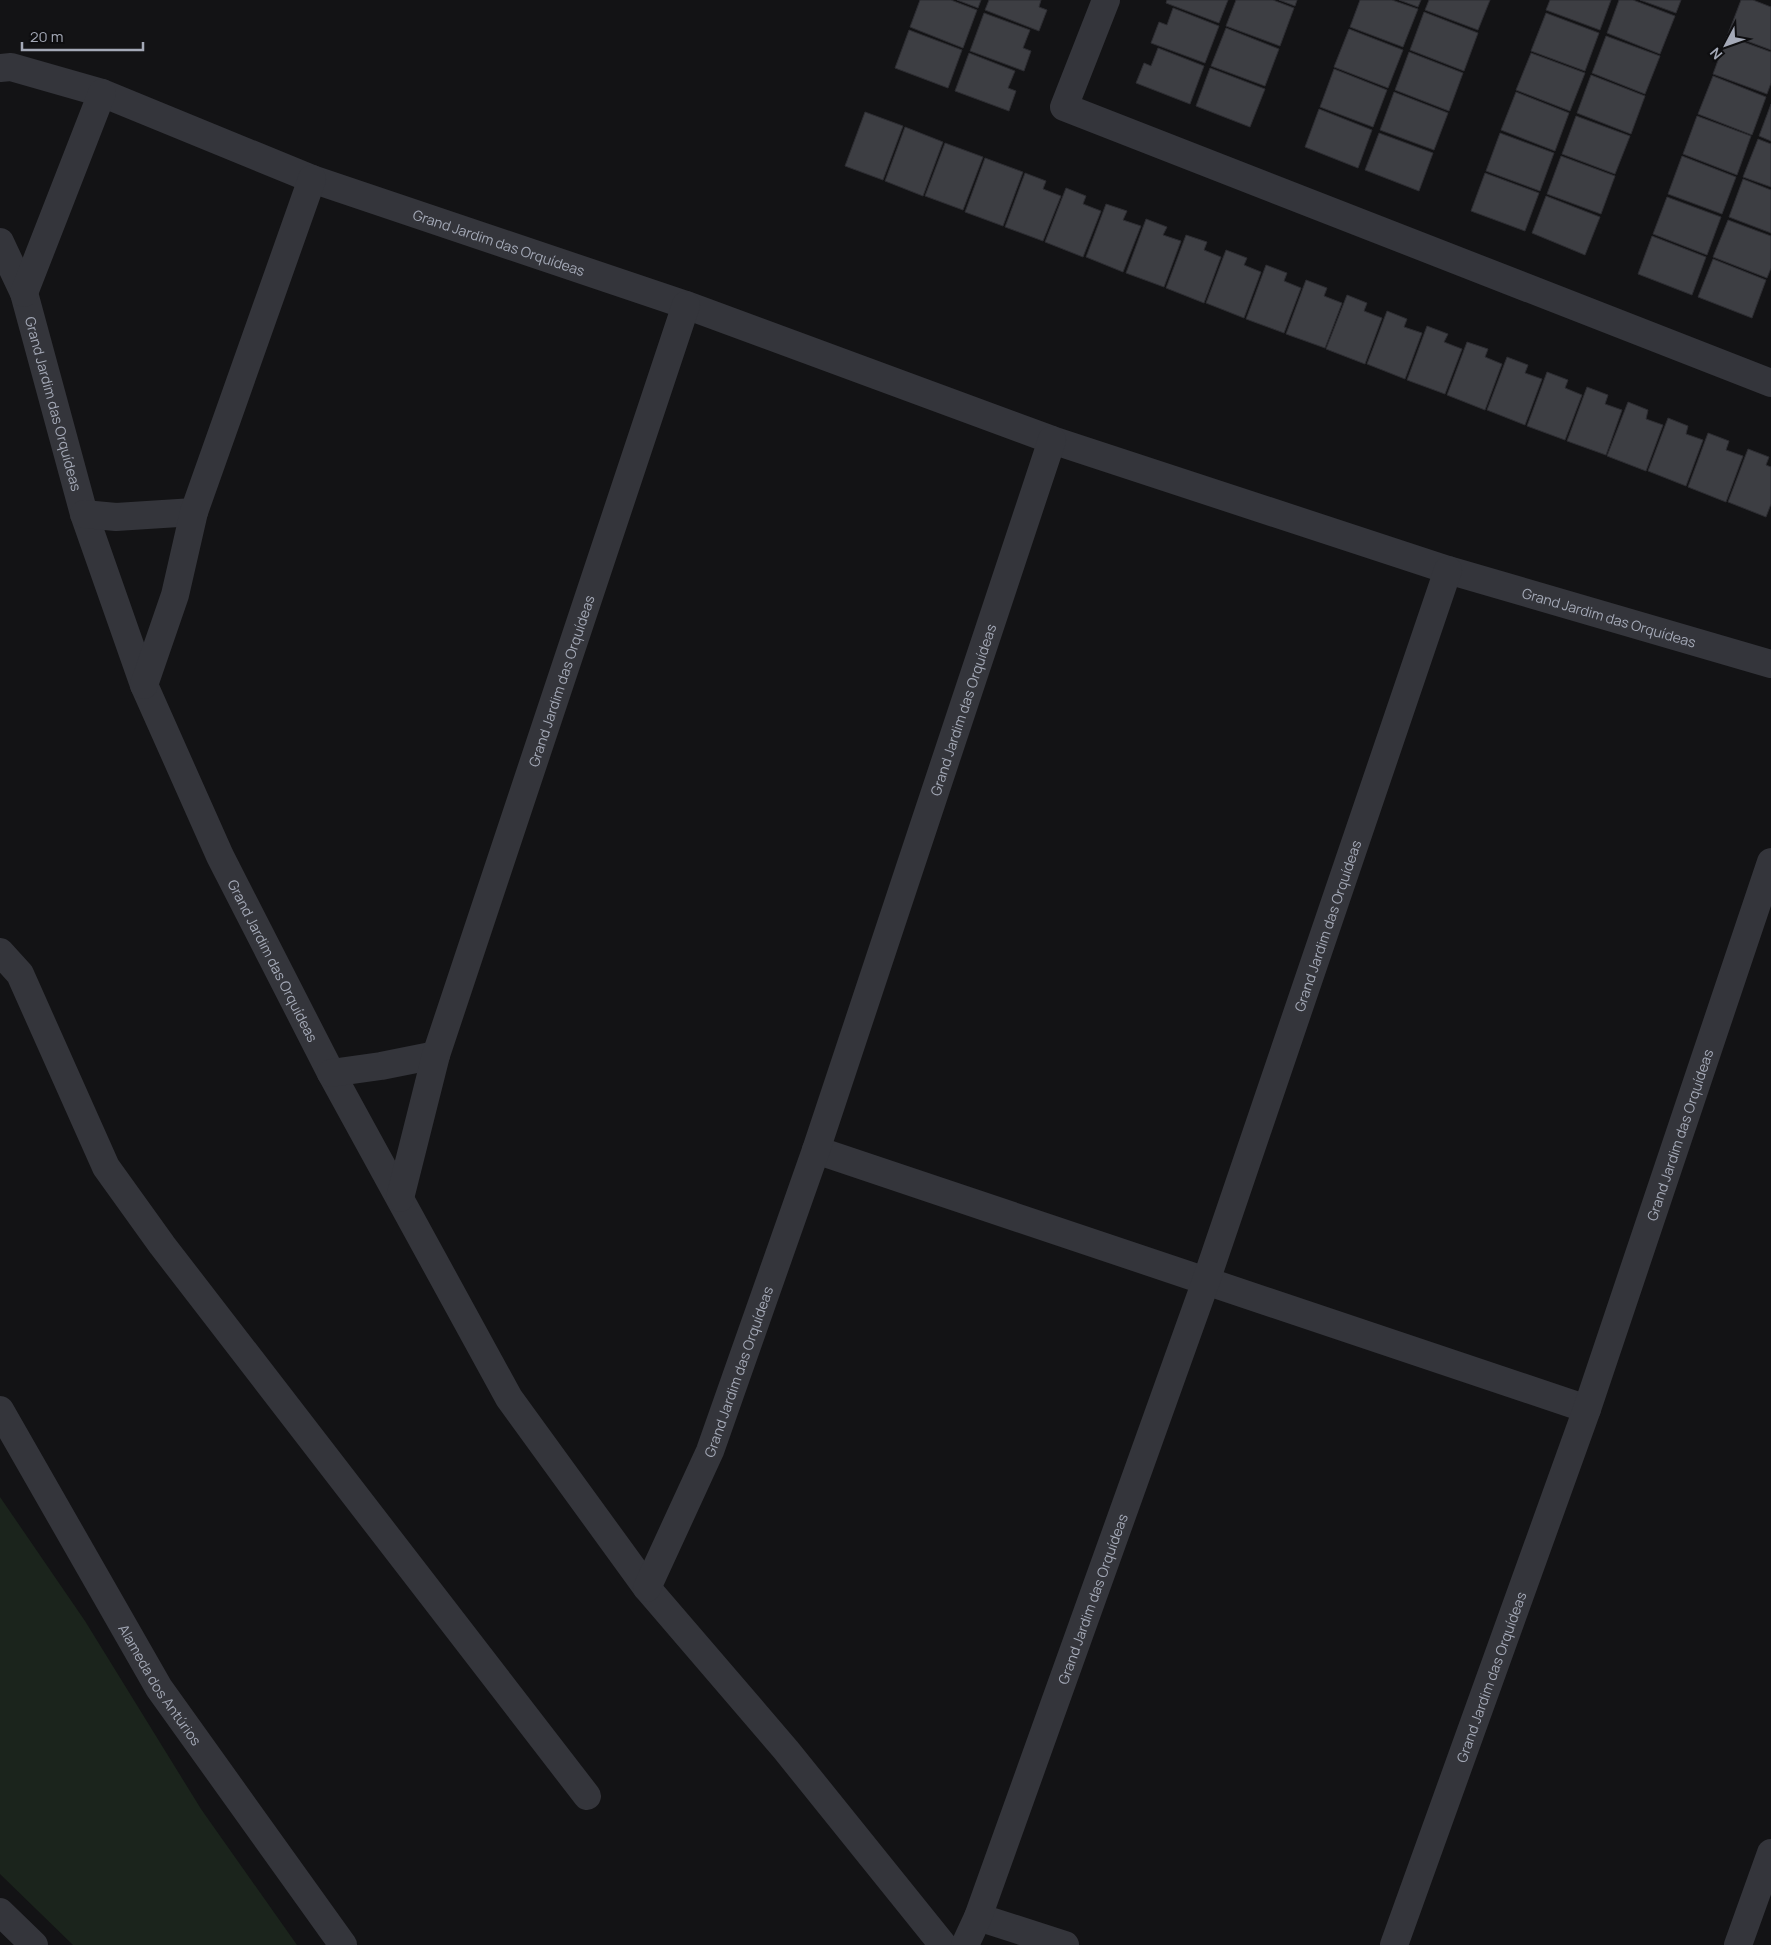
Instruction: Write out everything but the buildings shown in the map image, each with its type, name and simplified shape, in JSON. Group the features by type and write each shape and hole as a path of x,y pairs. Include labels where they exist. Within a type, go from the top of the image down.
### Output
{"street":[{"path":"1106,0 1064,107 1771,383"},
{"name":"Grand Jardim das Orquídeas","path":"0,68 11,67 102,94 312,179 686,305 1052,440 1448,570 1771,664"},
{"path":"24,293 102,94"},
{"path":"144,685 175,595 194,512 312,179"},
{"name":"Grand Jardim das Orquídeas","path":"0,242 24,293 84,514 144,685 220,856 331,1073 508,1398 647,1588 786,1750 943,1945"},
{"name":"Grand Jardim das Orquídeas","path":"400,1198 436,1055 686,305"},
{"name":"Grand Jardim das Orquídeas","path":"647,1588 710,1450 816,1150 1052,440"},
{"path":"84,514 116,517 194,512"},
{"name":"Grand Jardim das Orquídeas","path":"965,1945 978,1917 1206,1281 1448,570"},
{"name":"Grand Jardim das Orquídeas","path":"1394,1945 1587,1409 1771,862"},
{"path":"0,952 20,974 106,1167 174,1261 587,1796"},
{"path":"331,1073 381,1066 436,1055"},
{"path":"816,1150 1587,1409"},
{"name":"Alameda dos Antúrios","path":"0,1410 159,1688 343,1945"},
{"path":"1738,1945 1771,1852"},
{"path":"0,1912 34,1945"},
{"path":"978,1917 1065,1945"}],"shaded area":[{"path":"0,1497 85,1621 201,1809 297,1945 73,1945 0,1874"}]}
